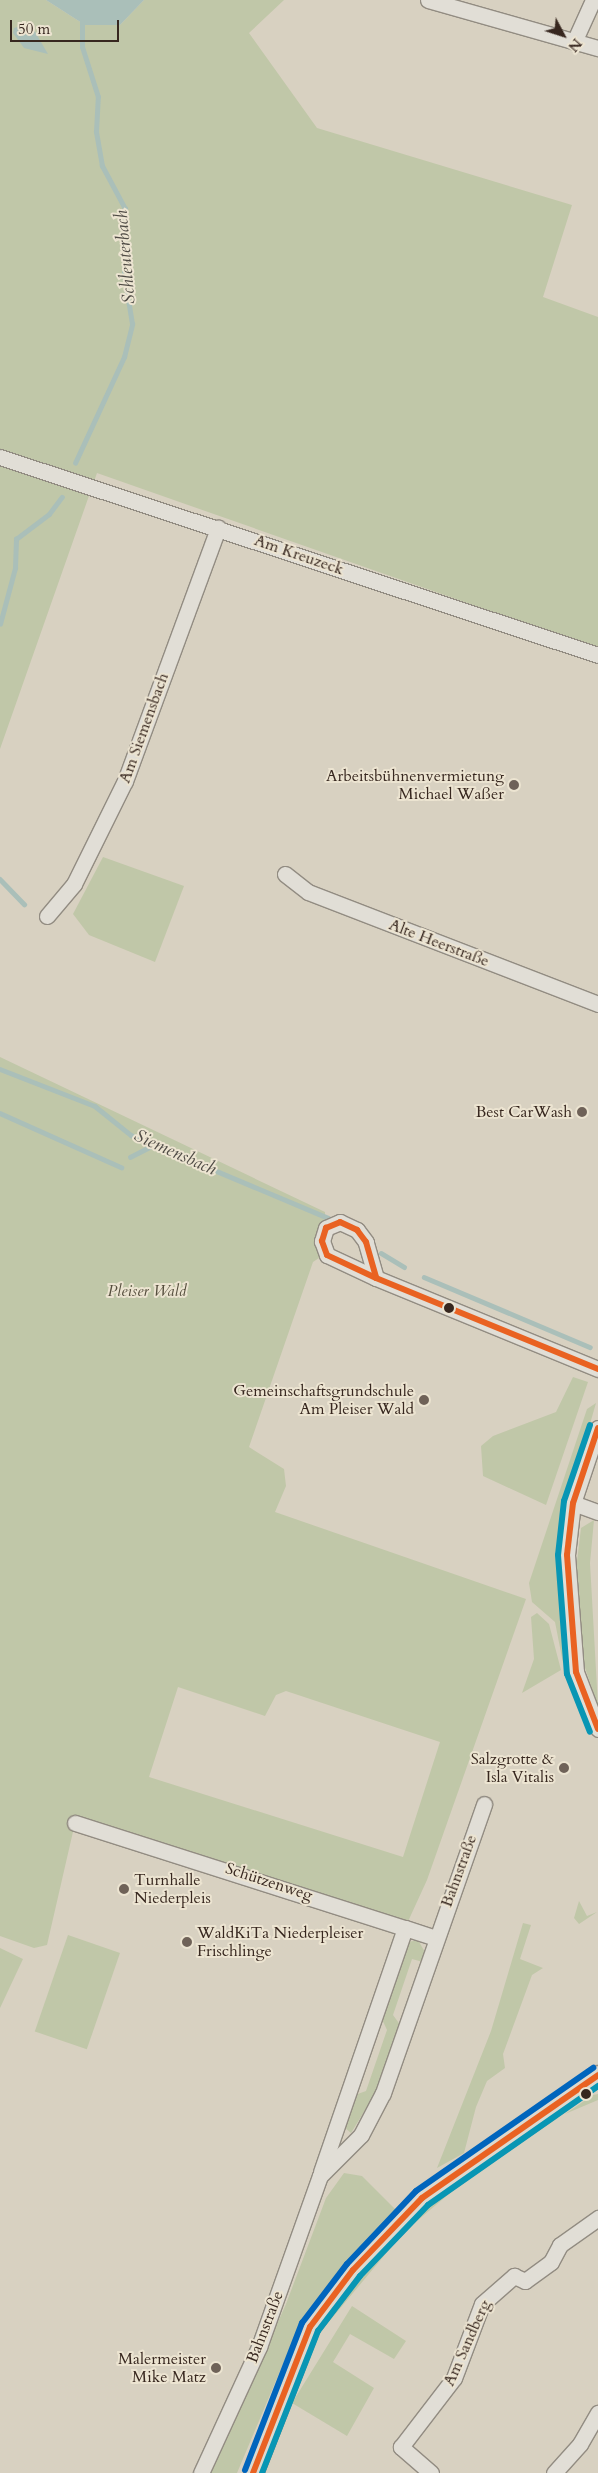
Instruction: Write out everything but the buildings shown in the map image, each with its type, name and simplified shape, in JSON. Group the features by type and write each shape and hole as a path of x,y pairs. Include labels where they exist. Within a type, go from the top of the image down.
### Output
{"main road":[{"path":"253,2473 310,2327 353,2270 422,2198 597,2076"}],"street":[{"path":"428,0 598,48"},
{"path":"574,42 593,0"},
{"name":"Am Kreuzeck","path":"0,457 598,655"},
{"name":"Am Siemensbach","path":"48,916 74,884 125,781 218,528"},
{"name":"Alte Heerstraße","path":"284,874 308,892 598,1004"},
{"path":"376,1278 598,1368"},
{"path":"598,1428 573,1503 566,1555 572,1644 576,1672 598,1729"},
{"path":"573,1503 598,1512"},
{"name":"Bahnstraße","path":"320,2176 374,2115 435,1938 484,1804"},
{"name":"Schützenweg","path":"75,1823 405,1928"},
{"path":"405,1928 435,1938"},
{"name":"Bahnstraße","path":"201,2473 259,2347 405,1928"},
{"name":"Am Sandberg","path":"431,2473 401,2447 454,2378 482,2304 514,2276 525,2281 551,2262 560,2245 598,2218"},
{"path":"554,2473 580,2444 598,2412"}],"green space":[{"path":"0,0 46,0 85,25 120,25 144,0 284,0 249,33 317,128 572,205 543,297 598,317 598,649 97,473 0,749"},
{"path":"103,857 184,886 155,962 89,935 73,914"},
{"name":"Pleiser Wald","path":"0,1057 325,1212 325,1254 313,1262 249,1447 284,1469 286,1486 275,1512 526,1599 427,1880 405,1928 75,1823 47,1945 34,1948 0,1936","holes":["178,1687 265,1716 276,1695 286,1691 440,1742 403,1857 149,1777"]},
{"path":"573,1377 588,1382 546,1505 483,1476 481,1446 493,1436 556,1412"},
{"path":"596,1403 560,1528 563,1663 555,1622 532,1602 529,1583 587,1409"},
{"path":"594,1520 590,1563 598,1706 583,1662 575,1578 581,1528"},
{"path":"537,1613 549,1624 561,1670 522,1693 534,1659 531,1617"},
{"path":"579,1901 587,1916 597,1912 579,1924 574,1918"},
{"path":"523,1923 531,1925 520,1959 543,1968 532,1975 503,2054 505,2068 487,2081 476,2107 464,2153 437,2168 491,2031"},
{"path":"68,1935 120,1953 87,2049 35,2031"},
{"path":"418,1940 426,1954 423,1962 412,1959 393,2015 401,2026 381,2084 351,2133 344,2127 352,2096 366,2091 387,2030 380,2015 408,1942"},
{"path":"0,1948 23,1959 0,2008"},
{"path":"598,2094 598,2100 565,2114 593,2095"},
{"path":"556,2113 558,2118 469,2177 404,2232 312,2342 350,2286 411,2220 438,2197"},
{"path":"344,2173 362,2176 397,2211 335,2278 291,2345 237,2473 210,2473 286,2304 326,2198"},
{"path":"352,2306 406,2341 394,2359 350,2334 333,2362 374,2388 347,2436 292,2403"}],"water":[{"path":"46,0 144,0 120,25 85,25"},
{"path":"28,24 34,30 48,54 24,48 13,33 14,28"}],"waterway":[{"name":"Schleuterbach","path":"75,463 124,357 132,324 124,275 125,209 102,166 96,132 98,97 82,47 82,22"},
{"name":"Schleuterbach","path":"0,624 15,568 16,539 49,514 62,497"},
{"path":"0,879 24,904"},
{"name":"Siemensbach","path":"0,1069 95,1106 131,1135 328,1218"},
{"path":"0,1113 121,1167"},
{"path":"130,1157 154,1145"},
{"name":"Siemensbach","path":"381,1253 404,1267"},
{"name":"Siemensbach","path":"424,1277 590,1347"}],"transit line":[{"path":"340,1222 357,1230 366,1242 376,1278 327,1255 322,1241 326,1228 340,1222"},
{"path":"376,1278 598,1369"},
{"path":"590,1425 564,1501 558,1555 567,1674 590,1732"},
{"path":"598,1428 573,1503 567,1555 576,1672 598,1729"},
{"path":"245,2470 302,2323 347,2264 416,2191 593,2068"},
{"path":"253,2473 310,2327 353,2270 422,2198 598,2075"},
{"path":"262,2473 318,2331 360,2276 428,2205 598,2086"}],"place":[{"name":"Arbeitsbühnenvermietung Michael Waßer","path":"514,785"},
{"name":"Best CarWash","path":"582,1112"},
{"name":"Gemeinschaftsgrundschule Am Pleiser Wald","path":"424,1400"},
{"name":"Salzgrotte & Isla Vitalis","path":"564,1768"},
{"name":"Turnhalle Niederpleis","path":"124,1889"},
{"name":"WaldKiTa Niederpleiser Frischlinge","path":"187,1942"},
{"name":"Malermeister Mike Matz","path":"216,2368"}]}
